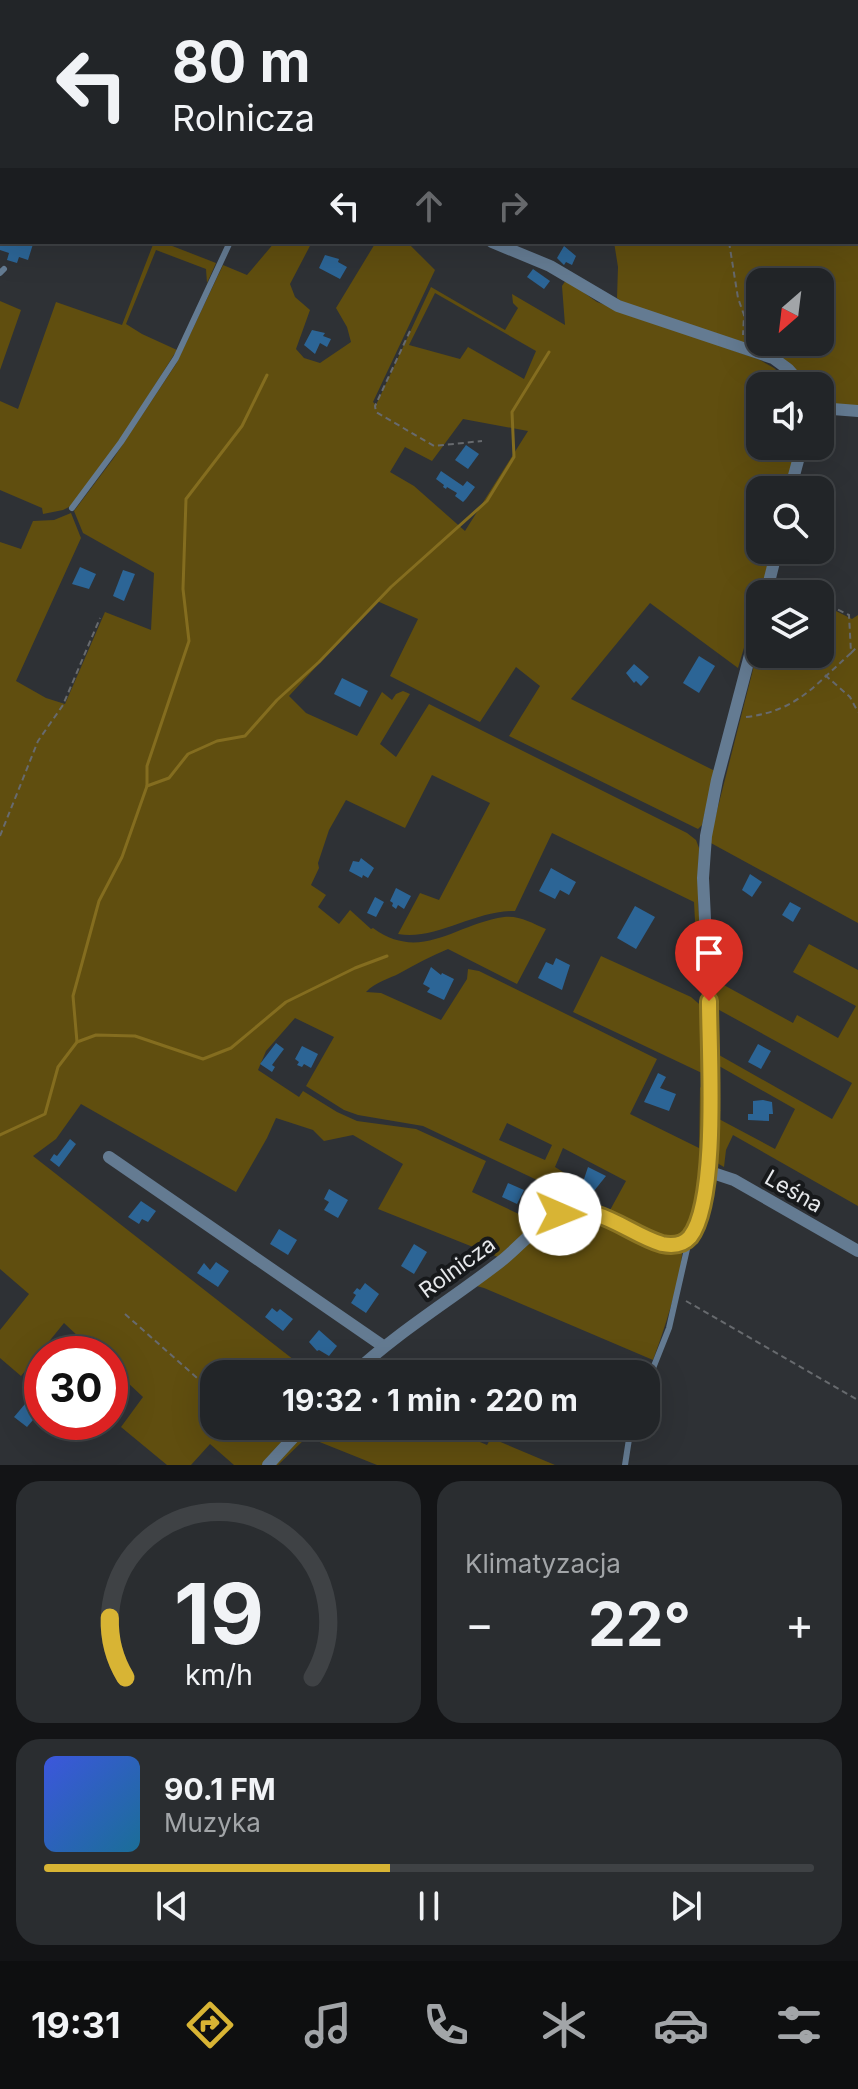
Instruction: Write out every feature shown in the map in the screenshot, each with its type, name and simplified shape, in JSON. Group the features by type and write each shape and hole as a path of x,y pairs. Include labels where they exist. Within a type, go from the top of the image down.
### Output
{"street":[{"path":"497,244 550,266 618,306 746,348"},
{"path":"765,356 780,363 789,372"},
{"path":"834,409 858,411"},
{"path":"685,1242 695,1228 702,1208 707,1171 709,1026 703,878 706,836 746,668"},
{"path":"109,1157 383,1346"},
{"name":"Leśna","path":"707,1171 734,1180 858,1251"},
{"name":"Rolnicza","path":"368,1360 560,1214 590,1212 664,1244 685,1242"},
{"path":"268,1465 291,1440"}],"lane":[{"path":"72,508 121,442 176,358 229,244"},
{"path":"656,1360 666,1336 687,1249 685,1242"},
{"path":"625,1465 629,1440"}],"path":[{"path":"729,244 738,298 744,315 746,344"},
{"path":"410,331 375,406 376,412 434,446 482,441"},
{"path":"834,608 849,615 851,653"},
{"path":"0,836 38,741 63,705 100,618"},
{"path":"733,719 782,709 809,694 858,646"},
{"path":"825,675 850,697 858,712"},
{"path":"675,1296 858,1400"},
{"path":"125,1314 200,1381"},
{"path":"272,1440 283,1448"}],"shaded area":[{"path":"153,244 167,244 216,263 207,283 206,269 156,250 126,324 177,350 122,437 71,506 43,514 42,508 0,490 0,401 18,409 56,302 122,325"},
{"path":"273,244 311,244 290,284 295,297 310,310 296,349 304,358 320,363 351,342 336,308 375,244 409,244 435,270 373,402 376,405 431,287 505,330 518,308 513,303 512,294 565,325 562,286 566,280 597,302 760,360 774,368 778,372 746,372 746,460 794,460 790,476 746,476 746,564 769,564 764,580 746,580 746,641 738,668 650,603 571,699 715,771 702,825 698,829 509,736 540,686 516,667 480,722 390,676 418,619 377,601 289,696 306,713 357,736 382,692 392,700 403,691 410,694 380,744 396,757 429,704 696,840 699,848 698,904 703,959 697,958 694,902 552,833 515,911 485,915 426,933 398,934 420,893 439,900 490,803 432,775 405,828 346,800 329,830 311,885 326,895 318,907 339,924 350,910 371,929 407,942 423,942 504,917 520,918 546,929 517,984 448,949 366,992 381,993 441,1020 467,979 468,969 479,971 657,1059 630,1114 699,1148 700,1087 704,1090 706,1124 702,1174 692,1218 683,1233 671,1239 655,1237 609,1212 626,1181 563,1148 555,1167 566,1174 560,1191 423,1126 344,1110 306,1086 334,1037 295,1018 266,1051 258,1070 299,1097 303,1091 357,1121 416,1129 486,1161 472,1192 536,1222 498,1257 378,1209 403,1164 353,1135 324,1141 313,1130 276,1118 236,1192 81,1104 56,1139 33,1156 294,1360 200,1360 200,1440 285,1440 262,1465 234,1465 210,1444 191,1465 167,1465 128,1433 128,1417 143,1397 128,1383 128,1336 78,1336 64,1323 53,1336 24,1336 24,1372 21,1376 0,1358 0,1330 29,1294 0,1269 0,542 21,549 33,521 54,520 71,513 81,538 16,681 46,698 65,704 105,612 151,630 154,573 83,533 74,511 176,364 223,265 247,275","holes":["435,293 536,351 524,379 468,347 460,359 409,345","463,419 528,431 465,531 414,486 390,472 405,447 432,461","507,1123 552,1145 545,1160 499,1140"]},
{"path":"614,244 858,244 858,409 834,405 834,372 794,372 790,367 761,356 834,356 834,268 746,268 746,350 617,298 618,267"},
{"path":"0,301 21,310 0,370"},
{"path":"834,610 852,619 858,615 858,923 709,842 753,668 834,668"},
{"path":"809,944 858,970 858,1206 733,1135 726,1150 724,1167 717,1163 712,1146 712,1129 717,1118 775,1149 795,1109 719,1066 718,1108 721,1111 713,1109 714,1048 719,1055 832,1119 852,1083 712,1006 711,978 793,1023 797,1015 838,1038 856,1006 793,972"},
{"path":"601,956 691,997 705,1009 704,1074 573,1012"},
{"path":"587,1217 682,1248 676,1287 653,1360 473,1285 555,1220"},
{"path":"296,1440 304,1440 278,1465 272,1465"},
{"path":"314,1440 475,1440 487,1445 490,1440 496,1440 555,1465 377,1465"}],"building":[{"path":"0,244 33,244 28,260 19,257 17,263 7,260 9,253 0,250"},
{"path":"564,246 576,256 572,265 566,262 564,265 557,258"},
{"path":"325,255 339,259 338,262 347,267 340,279 319,268"},
{"path":"533,269 550,281 544,289 527,277"},
{"path":"312,330 325,333 323,336 331,339 327,347 320,343 315,354 304,345"},
{"path":"466,445 479,454 468,469 455,460"},
{"path":"441,471 463,486 467,481 475,487 463,502 455,496 457,493 443,487 436,479"},
{"path":"80,567 96,574 89,589 72,584"},
{"path":"123,570 135,574 124,601 113,596"},
{"path":"699,656 715,666 699,693 683,683"},
{"path":"634,664 649,677 641,686 626,673"},
{"path":"342,678 368,691 360,707 334,694"},
{"path":"361,858 374,868 368,878 349,871 353,861 359,862"},
{"path":"551,868 576,882 569,895 560,890 555,899 539,891"},
{"path":"750,874 762,882 752,897 742,890"},
{"path":"396,888 411,896 404,909 398,905 396,909 390,901"},
{"path":"375,897 384,902 376,917 367,913"},
{"path":"790,902 801,908 793,922 782,915"},
{"path":"635,906 655,917 636,949 617,938"},
{"path":"556,958 570,965 562,990 538,978 546,962 553,965"},
{"path":"431,967 441,975 454,979 444,1000 427,992 430,988 423,984"},
{"path":"276,1043 284,1049 272,1065 275,1067 272,1072 260,1064"},
{"path":"758,1044 771,1051 761,1069 748,1062"},
{"path":"302,1046 318,1054 311,1068 304,1064 302,1067 297,1065 299,1062 295,1059"},
{"path":"658,1073 666,1077 660,1088 676,1094 669,1111 644,1102"},
{"path":"753,1101 772,1102 773,1114 769,1114 769,1121 748,1120 748,1114 753,1114"},
{"path":"70,1139 76,1144 59,1167 50,1160"},
{"path":"588,1167 606,1176 594,1191 582,1185"},
{"path":"508,1183 524,1190 517,1204 502,1197"},
{"path":"329,1189 348,1200 338,1218 324,1210 329,1202 324,1199"},
{"path":"141,1201 156,1211 148,1222 142,1219 139,1224 128,1217"},
{"path":"279,1229 297,1240 288,1255 270,1244"},
{"path":"414,1244 427,1252 414,1274 401,1266"},
{"path":"216,1262 229,1271 218,1287 197,1273 204,1263 210,1270"},
{"path":"365,1283 379,1294 366,1313 351,1303 356,1295 353,1293"},
{"path":"272,1308 277,1312 280,1309 293,1319 283,1331 265,1317"},
{"path":"319,1330 337,1346 329,1356 317,1351 309,1342"},
{"path":"24,1405 24,1425 14,1417"}],"waterway":[{"path":"147,786 169,778 188,754 217,741 245,736 391,587 487,501 514,457 512,412 549,352"},
{"path":"0,1135 45,1114 58,1067 77,1042 73,996 99,901 122,857 147,786 147,766 189,641 183,589 186,499 242,426 267,375"},
{"path":"77,1042 96,1035 135,1036 203,1059 231,1048 286,1002 387,956"}],"route":[{"path":"560,1214 590,1212 664,1244 680,1244 689,1238 702,1208 708,1164 709,1001"}]}
